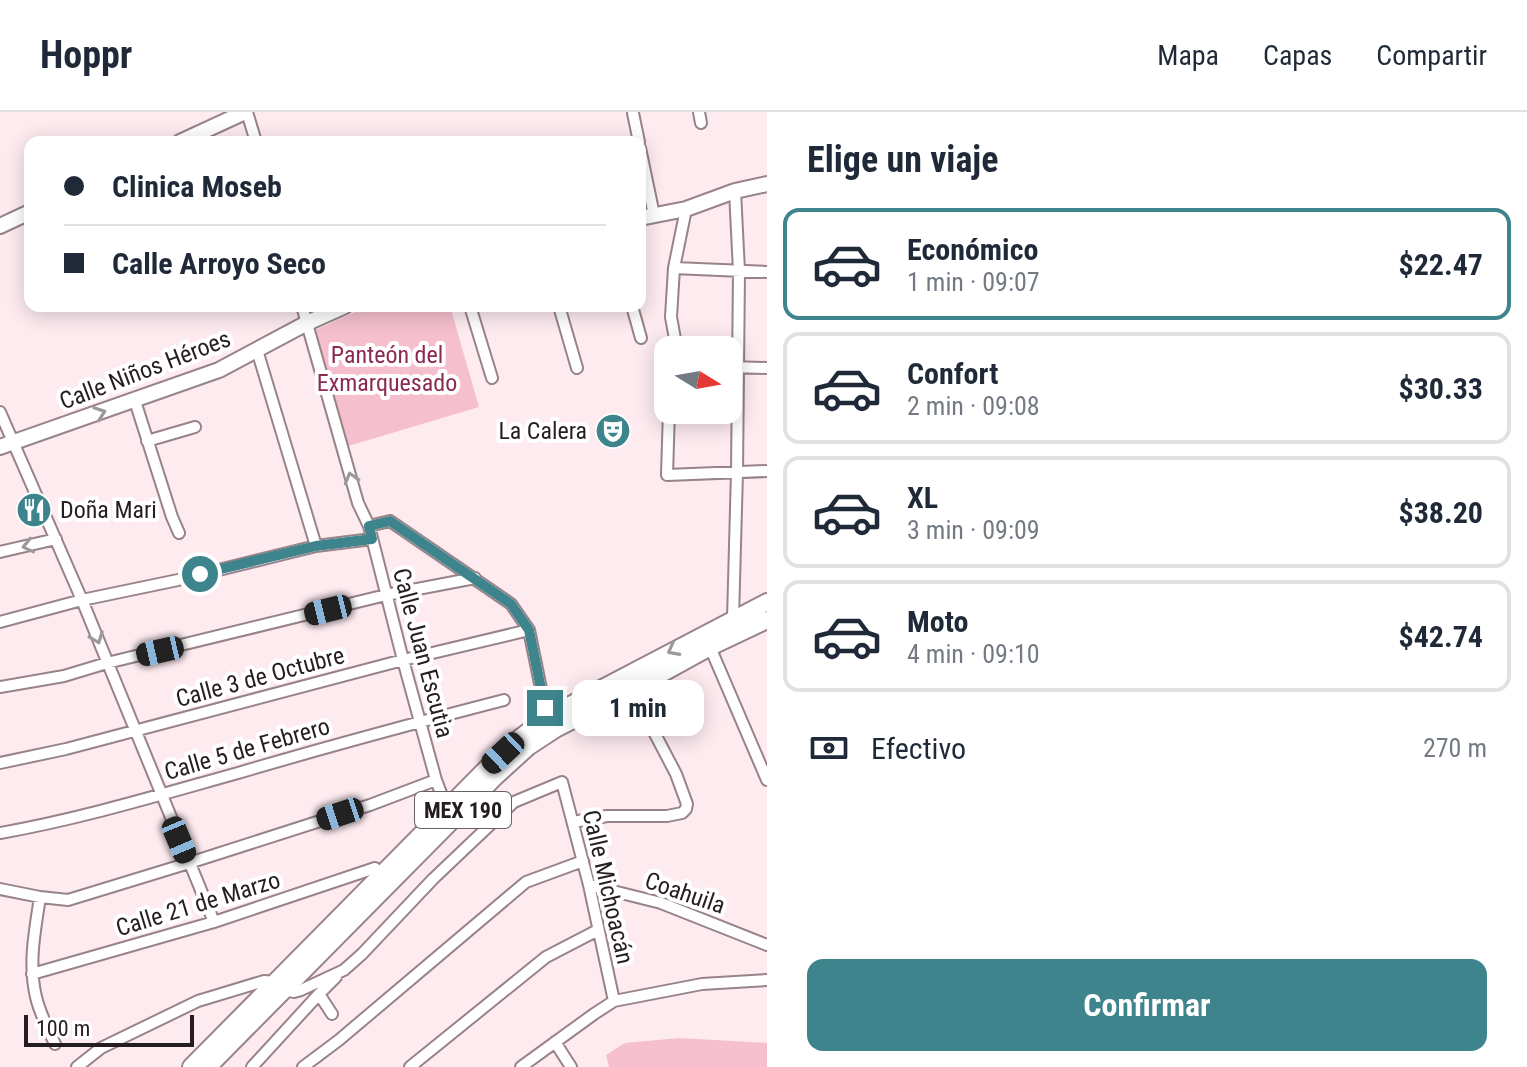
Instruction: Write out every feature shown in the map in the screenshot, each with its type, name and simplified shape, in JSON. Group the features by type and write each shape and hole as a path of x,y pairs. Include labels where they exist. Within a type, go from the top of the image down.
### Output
{"main road":[{"path":"193,136 246,112"},
{"path":"647,216 686,209 735,191 767,184"},
{"path":"0,226 24,215"},
{"name":"Calle Niños Héroes","path":"6,445 219,370 332,312"},
{"name":"MEX 190","path":"208,1067 450,806 521,737 549,716 767,602"},
{"name":"MEX 190","path":"191,1067 280,986 528,747 557,728 767,620"}],"street":[{"path":"246,112 254,136"},
{"path":"633,113 637,136"},
{"path":"735,191 739,271 735,336"},
{"path":"674,336 671,317 674,268 686,209"},
{"path":"674,268 767,272"},
{"name":"Calle Juan Escutia","path":"304,312 358,503 369,526 436,780 450,806"},
{"path":"472,312 492,378"},
{"path":"561,312 577,368"},
{"path":"634,312 641,338"},
{"path":"257,350 316,546"},
{"path":"742,367 767,368"},
{"path":"135,401 179,533"},
{"path":"0,412 6,445 56,539 214,922"},
{"path":"669,424 667,475 767,471"},
{"path":"733,619 735,424"},
{"path":"147,441 195,427"},
{"path":"369,526 390,521 511,604 529,630 549,716"},
{"path":"0,552 56,539"},
{"path":"0,622 316,546 372,539"},
{"path":"0,687 64,676 386,595 475,578"},
{"name":"Calle 3 de Octubre","path":"0,763 66,749 529,630"},
{"path":"710,647 767,780"},
{"path":"573,822 607,816 667,816 686,809 676,774 632,690"},
{"name":"Calle 5 de Febrero","path":"0,833 41,826 160,795 504,700"},
{"path":"0,889 68,900 370,805 436,780"},
{"name":"Calle Michoacán","path":"344,970 514,802 562,782 589,885 614,1001"},
{"path":"303,1067 526,882 583,861"},
{"name":"Calle 21 de Marzo","path":"32,974 214,922 375,868"},
{"name":"Coahuila","path":"589,885 661,903 767,945"},
{"path":"40,897 32,974 36,999 55,1044"},
{"path":"410,1067 546,957 598,930"},
{"path":"77,1067 101,1048 198,1001 264,981 294,992 344,970"},
{"path":"252,1067 344,970"},
{"path":"521,1067 614,1001 702,984 767,980"},
{"path":"319,994 332,1014"},
{"path":"555,1042 571,1067"}],"green space":[{"name":"Panteón del Exmarquesado","path":"356,312 452,312 479,407 345,447 311,332"},
{"path":"679,1038 767,1043 767,1067 609,1067 606,1055 625,1043"}],"place":[{"name":"La Calera","path":"613,431"},
{"name":"Doña Mari","path":"34,510"}],"route":[{"path":"200,574 316,546 372,539 369,526 390,521 511,604 529,630 545,708"}]}
